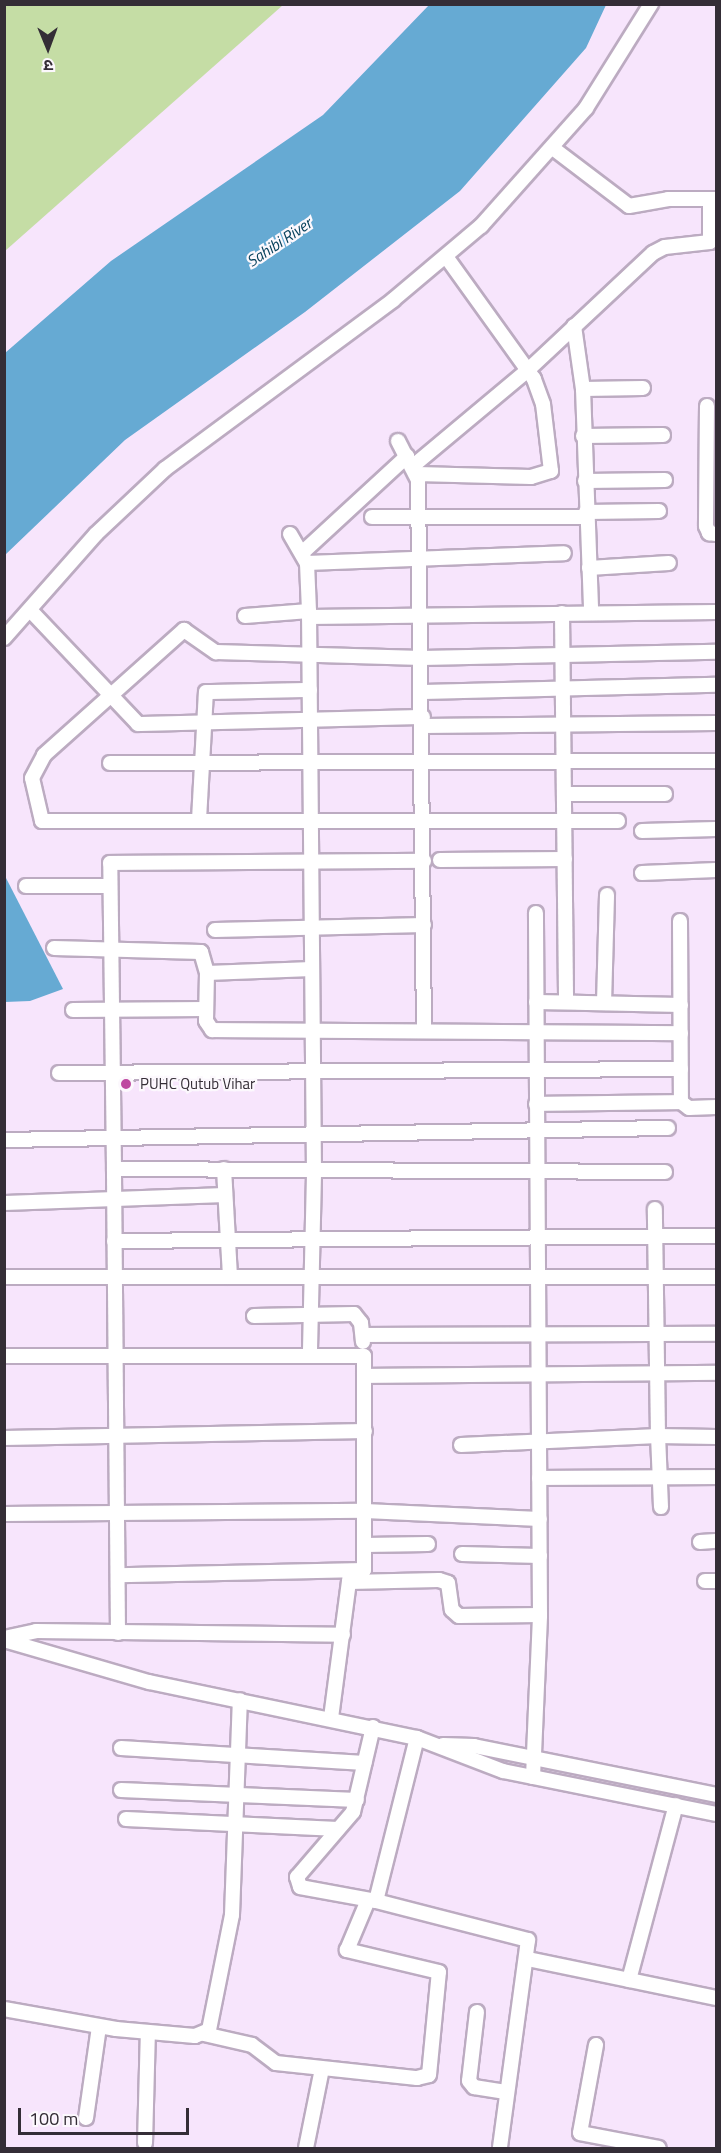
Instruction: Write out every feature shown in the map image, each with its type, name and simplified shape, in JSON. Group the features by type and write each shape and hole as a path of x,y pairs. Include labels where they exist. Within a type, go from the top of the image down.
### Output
{"street":[{"path":"4,638 96,534 165,469 447,258 554,149 610,75 651,4"},
{"path":"304,558 528,370 653,253 665,247 710,242 713,199 668,199 640,208 629,206 554,149"},
{"path":"412,466 550,474 543,404 528,370 447,258"},
{"path":"574,326 583,388 591,612"},
{"path":"583,388 643,388"},
{"path":"707,406 706,526 709,533 717,534"},
{"path":"583,436 663,435"},
{"path":"398,441 412,466 419,517 424,760 424,1031"},
{"path":"585,482 665,480"},
{"path":"372,517 586,515 659,511"},
{"path":"290,534 304,558 310,653 314,1071 310,1354"},
{"path":"304,558 564,553"},
{"path":"589,568 669,563"},
{"path":"30,610 138,724 310,719 565,724 717,723"},
{"path":"244,616 717,612"},
{"path":"562,613 565,724 566,1002"},
{"path":"618,821 424,818 311,821 42,820 32,786 36,766 184,630 216,652 422,658 717,652"},
{"path":"423,692 564,686 717,685"},
{"path":"199,820 203,721 210,691 310,690"},
{"path":"110,763 424,760 565,764 717,761"},
{"path":"564,794 665,794"},
{"path":"642,831 717,829"},
{"path":"440,860 565,859"},
{"path":"118,1633 113,1134 115,1009 108,867 115,860 424,861"},
{"path":"642,873 717,870"},
{"path":"26,886 108,886"},
{"path":"604,1003 607,895"},
{"path":"533,1777 537,1759 540,1615 536,1236 536,913"},
{"path":"680,921 681,1102"},
{"path":"215,930 424,925"},
{"path":"54,948 196,950 205,956 207,1028 212,1030 681,1033"},
{"path":"207,973 312,969"},
{"path":"536,1002 681,1005"},
{"path":"74,1010 206,1009"},
{"path":"59,1073 681,1069"},
{"path":"536,1104 681,1102 689,1108 717,1107"},
{"path":"4,1140 113,1134 536,1132 668,1128"},
{"path":"114,1170 224,1169 314,1174 665,1172"},
{"path":"224,1169 230,1277"},
{"path":"4,1203 225,1195"},
{"path":"655,1209 654,1277 658,1334 656,1373 661,1507"},
{"path":"114,1241 312,1237 717,1236"},
{"path":"4,1278 230,1277 312,1280 717,1277"},
{"path":"254,1316 354,1314 363,1335 364,1570 350,1577"},
{"path":"363,1335 717,1334"},
{"path":"4,1356 310,1354 364,1356"},
{"path":"364,1376 717,1373"},
{"path":"4,1438 116,1434 365,1431"},
{"path":"461,1445 658,1436 717,1437"},
{"path":"539,1478 717,1477"},
{"path":"4,1514 116,1517 365,1511 540,1520"},
{"path":"700,1542 717,1541"},
{"path":"365,1545 428,1544"},
{"path":"462,1554 540,1556"},
{"path":"118,1575 439,1580 448,1583 452,1610 459,1616 540,1615"},
{"path":"332,1718 350,1577"},
{"path":"4,1639 36,1631 343,1635"},
{"path":"4,1639 119,1674 417,1738 441,1745 467,1760 533,1777 717,1814"},
{"path":"204,2034 212,2019 232,1915 236,1756 240,1700"},
{"path":"373,1727 357,1800 338,1829 297,1877 296,1884 525,1936 528,1959 506,2092 500,2148"},
{"path":"4,2009 99,2027 204,2034 252,2045 270,2062 417,2078 429,2076 439,1972 346,1950 372,1900 417,1738"},
{"path":"441,1745 474,1746 717,1795"},
{"path":"121,1748 365,1763"},
{"path":"121,1790 357,1800"},
{"path":"629,1980 676,1805"},
{"path":"126,1819 338,1829"},
{"path":"528,1959 717,1998"},
{"path":"477,2012 469,2081 474,2087 506,2092"},
{"path":"86,2118 99,2027"},
{"path":"145,2143 148,2032"},
{"path":"596,2045 580,2131 608,2144 659,2148"},
{"path":"306,2148 322,2069"}],"green space":[{"path":"5,4 283,4 283,5 5,251"}],"water":[{"name":"Sahibi River","path":"430,4 606,5 586,48 460,191 305,312 125,440 5,555 5,353 111,261 323,115"},
{"path":"6,878 63,989 30,1001 5,1002"}],"place":[{"name":"PUHC Qutub Vihar","path":"126,1084"}]}
